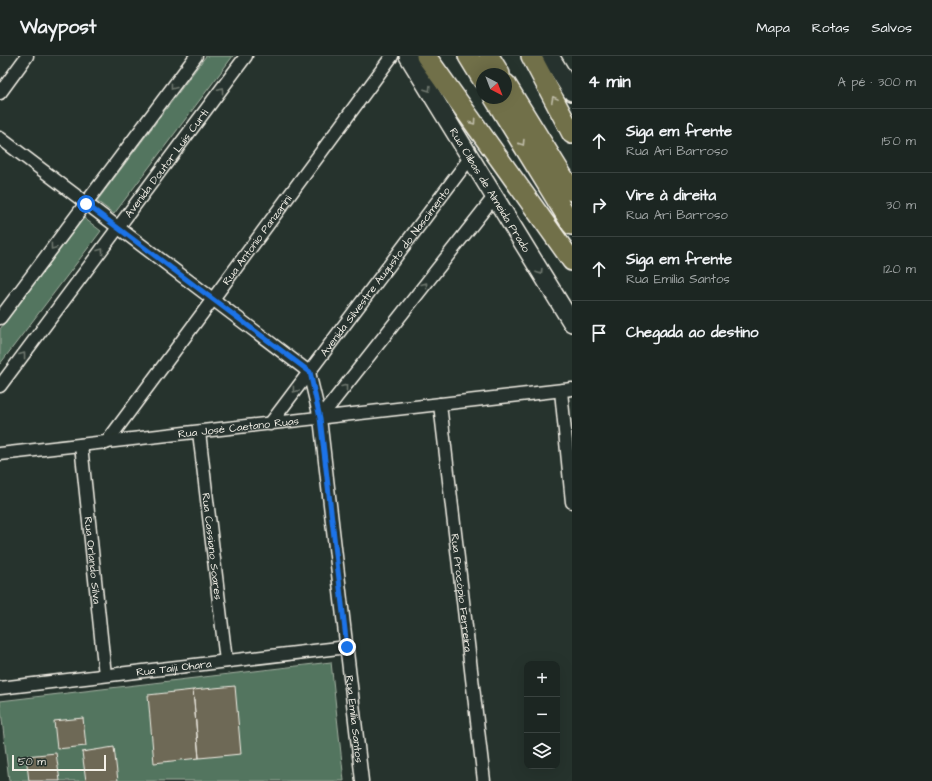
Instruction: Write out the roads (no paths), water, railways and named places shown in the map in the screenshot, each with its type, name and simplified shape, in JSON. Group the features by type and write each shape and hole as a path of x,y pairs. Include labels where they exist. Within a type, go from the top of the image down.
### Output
{"main road":[{"path":"426,56 572,262"},
{"path":"468,56 476,69"},
{"path":"489,56 496,68"},
{"path":"531,56 572,134"},
{"path":"512,94 572,191"},
{"path":"498,104 572,225"}],"street":[{"path":"0,93 27,56"},
{"path":"0,318 196,56"},
{"name":"Avenida Doutor Luis Curti","path":"0,386 246,56"},
{"name":"Rua Antonio Panzarini","path":"106,442 392,56"},
{"name":"Rua Clibas de Almeida Prado","path":"408,56 572,323"},
{"path":"550,56 572,92"},
{"path":"0,138 310,372"},
{"name":"Avenida Silvestre Augusto do Nascimento","path":"270,424 470,158"},
{"path":"320,418 494,197"},
{"name":"Rua Emília Santos","path":"310,372 320,418 362,781"},
{"path":"567,390 572,502"},
{"name":"Rua José Caetano Ruas","path":"0,454 567,390"},
{"name":"Rua Procópio Ferreira","path":"440,404 484,781"},
{"name":"Rua Cassiano Soares","path":"199,432 226,661"},
{"name":"Rua Orlando Silva","path":"81,445 105,676"},
{"name":"Rua Taiji Ohara","path":"0,688 347,647"}]}
